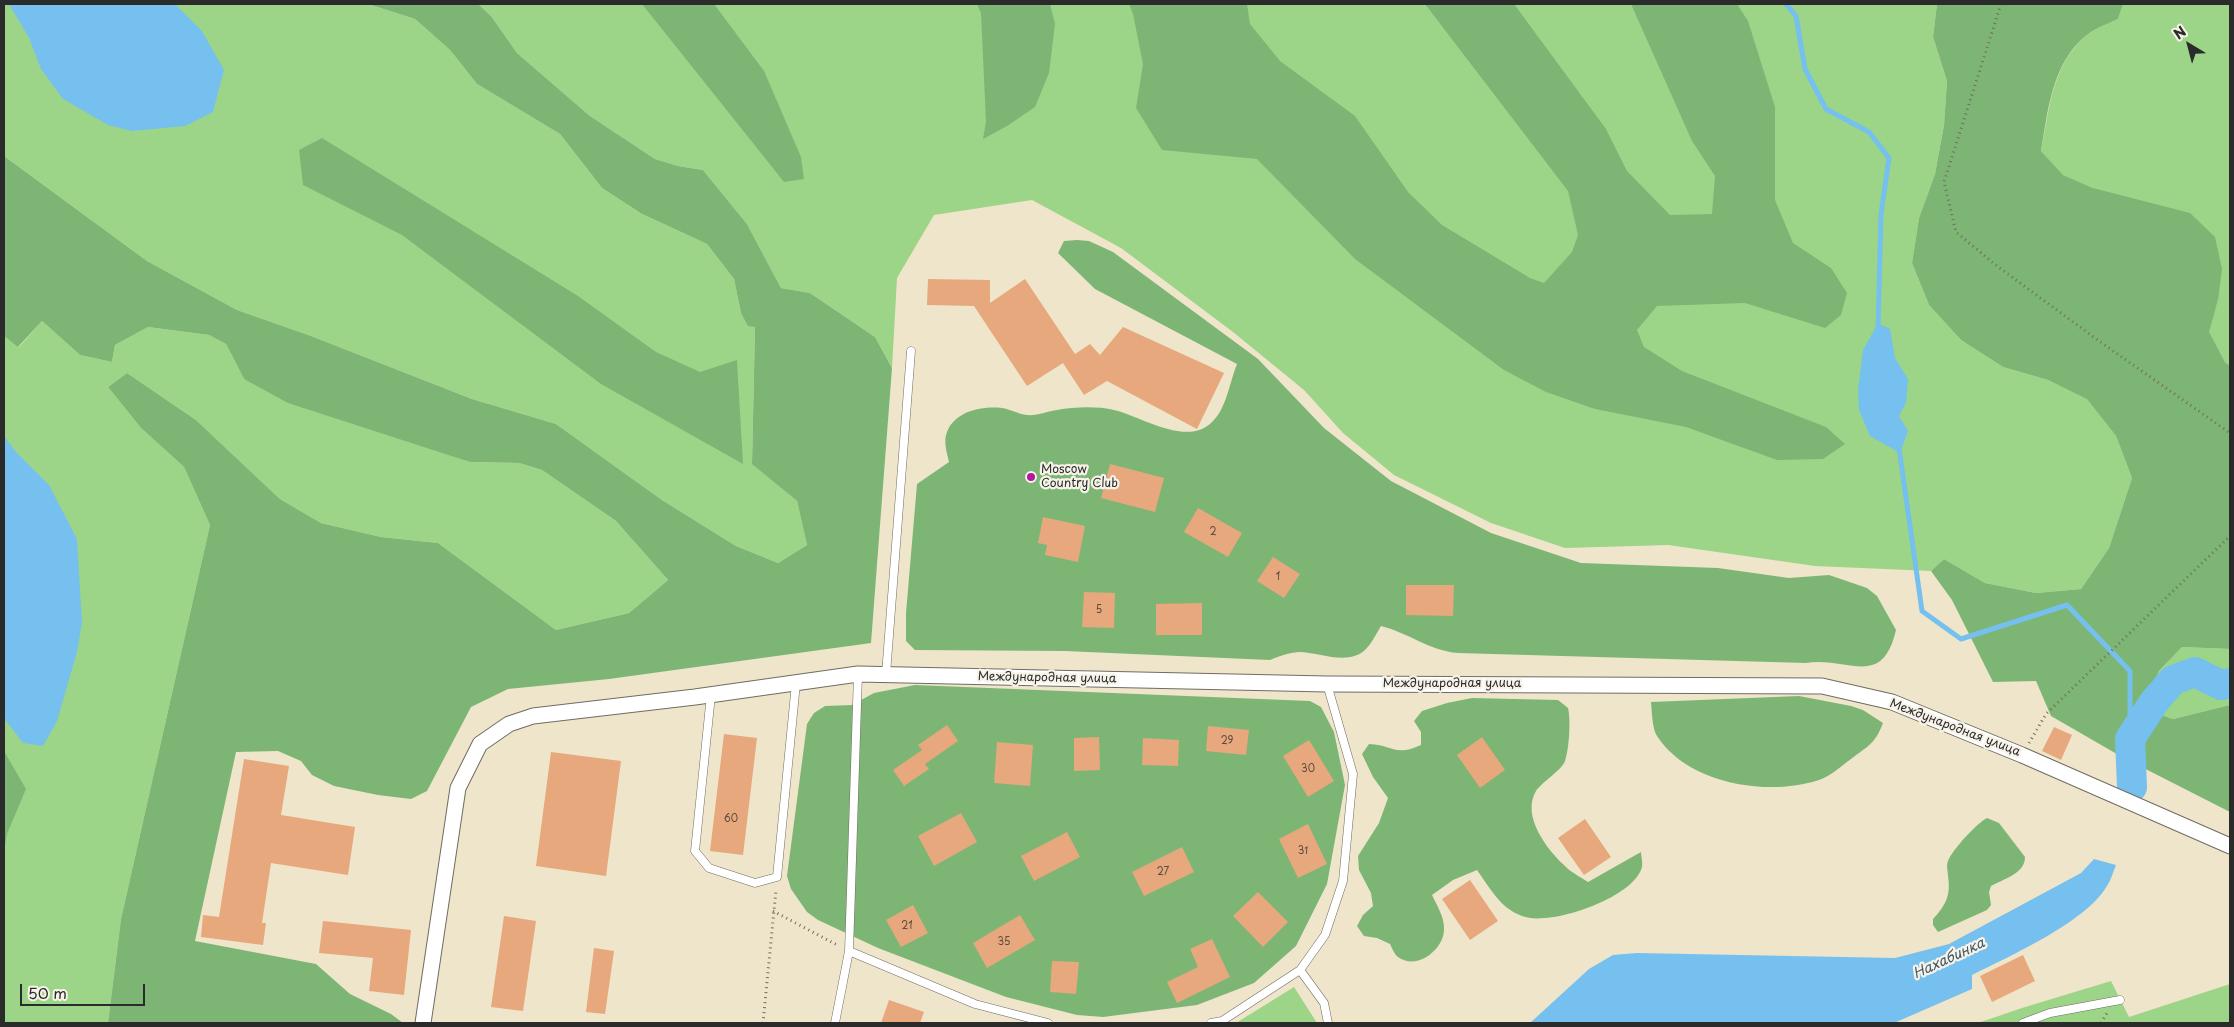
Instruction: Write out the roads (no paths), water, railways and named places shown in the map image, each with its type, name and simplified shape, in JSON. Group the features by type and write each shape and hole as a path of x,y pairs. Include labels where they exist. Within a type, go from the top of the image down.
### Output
{"street":[{"name":"Международная улица","path":"423,1023 458,788 480,744 510,724 533,716 711,695 858,674 1327,684 1822,686 1892,702 2028,757 2230,846"}],"lane":[{"path":"886,674 911,351"},
{"path":"835,1023 850,951 858,674"},
{"path":"711,695 695,851 709,868 755,883 777,878 796,682"},
{"path":"1210,1023 1222,1021 1300,970 1325,935 1343,881 1353,774 1327,684"},
{"path":"850,951 975,1004 1048,1023"},
{"path":"1300,970 1324,1004 1328,1023"},
{"path":"2023,1023 2050,1013 2120,1000"}],"water":[{"path":"9,4 175,4 202,31 224,70 213,112 185,126 132,131 108,125 63,99 41,69 29,38"},
{"path":"1878,323 1890,329 1895,358 1908,379 1906,403 1899,416 1908,431 1900,453 1870,436 1859,410 1858,390 1863,350"},
{"path":"4,436 16,452 49,485 77,539 82,623 77,652 57,721 43,746 23,743 4,718"},
{"path":"2094,859 2116,865 2107,886 2097,899 2082,912 2046,937 1972,975 1972,989 1894,1023 1530,1023 1589,969 1613,955 1637,953 1895,958 1949,944 2081,873"}],"waterway":[{"path":"1786,4 1796,16 1805,69 1826,109 1869,132 1889,158 1881,214 1878,330"},
{"path":"1899,448 1922,611 1961,639 2067,605 2130,671 2130,739"},
{"name":"Нахабинка","path":"2132,787 2130,739 2154,702 2173,680 2195,672 2221,685 2230,683"}],"place":[{"name":"Moscow Country Club","path":"1031,477"}]}
